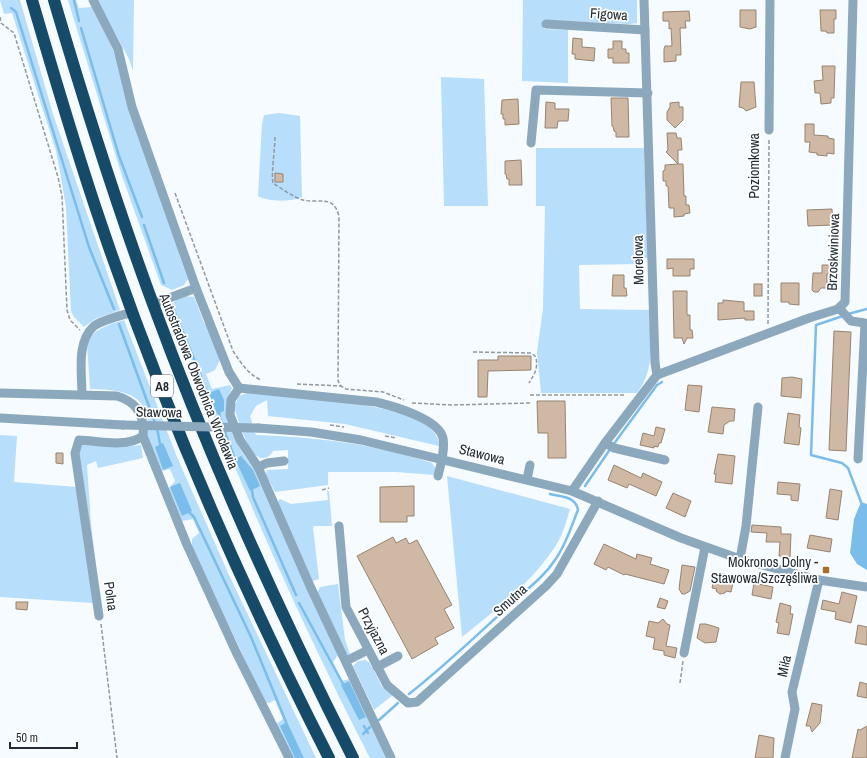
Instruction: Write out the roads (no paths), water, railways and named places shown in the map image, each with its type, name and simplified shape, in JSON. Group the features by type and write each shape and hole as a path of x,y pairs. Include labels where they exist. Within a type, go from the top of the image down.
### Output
{"highway":[{"name":"A8","path":"32,0 98,216 133,312 206,495 256,608 329,758"},
{"name":"Autostradowa Obwodnica Wrocławia","path":"54,0 90,121 153,304 223,480 304,660 353,758"}],"street":[{"path":"93,0 118,49 132,106 196,288 229,372 239,388"},
{"name":"Morelowa","path":"644,0 655,363 657,375"},
{"name":"Poziomkowa","path":"769,130 770,0"},
{"name":"Brzoskwiniowa","path":"657,375 770,332 840,308 845,302 853,0"},
{"name":"Figowa","path":"546,24 645,30"},
{"path":"532,143 536,90 648,93"},
{"path":"153,304 196,288"},
{"path":"840,308 851,321 865,323 858,459"},
{"path":"82,395 82,344 87,335 95,325 133,312"},
{"path":"572,491 609,445 657,375"},
{"path":"239,388 390,405 427,421 438,429 443,438 442,459 438,476"},
{"path":"239,388 232,400 230,415 240,440 258,467 391,758"},
{"path":"0,393 117,396 131,402 139,411 142,420 143,436 191,552 236,652 288,758"},
{"path":"740,559 746,526 758,407"},
{"name":"Stawowa","path":"0,418 123,425 297,430 341,436 527,479 572,491 706,547 740,559 819,580 867,587"},
{"name":"Polna","path":"99,616 75,453 80,440 126,443 137,441 143,436"},
{"path":"609,445 665,460"},
{"path":"258,467 267,463 284,462"},
{"path":"527,479 530,465"},
{"name":"Smutna","path":"418,702 514,616 557,574 598,501"},
{"name":"Przyjazna","path":"338,526 346,607 387,685 408,703 418,702"},
{"path":"684,653 706,547"},
{"name":"Miła","path":"785,758 795,709 792,692 819,580"},
{"path":"346,661 368,650"},
{"path":"377,667 398,656"}],"waterway":[{"path":"74,0 79,21"},
{"path":"11,8 16,12 89,247 114,309"},
{"path":"81,28 119,156 142,217"},
{"path":"144,225 164,283"},
{"path":"173,308 201,376"},
{"path":"848,314 867,309"},
{"path":"843,316 816,325 811,455 842,463 848,468 861,502"},
{"path":"119,324 155,423"},
{"path":"585,486 657,385 662,382"},
{"path":"204,385 206,390 211,393"},
{"path":"219,413 222,425"},
{"path":"157,428 160,444"},
{"path":"224,430 235,459"},
{"path":"252,490 253,497 296,595"},
{"path":"409,694 535,583 551,566 565,542 578,510 577,505 571,500 550,494"},
{"path":"189,512 194,517 251,637 286,722"},
{"path":"299,603 343,684"},
{"path":"379,720 398,703"},
{"path":"364,726 368,733"},
{"path":"363,734 370,727"}],"place":[{"name":"Mokronos Dolny - Stawowa/Szczęśliwa","path":"826,570"}]}
